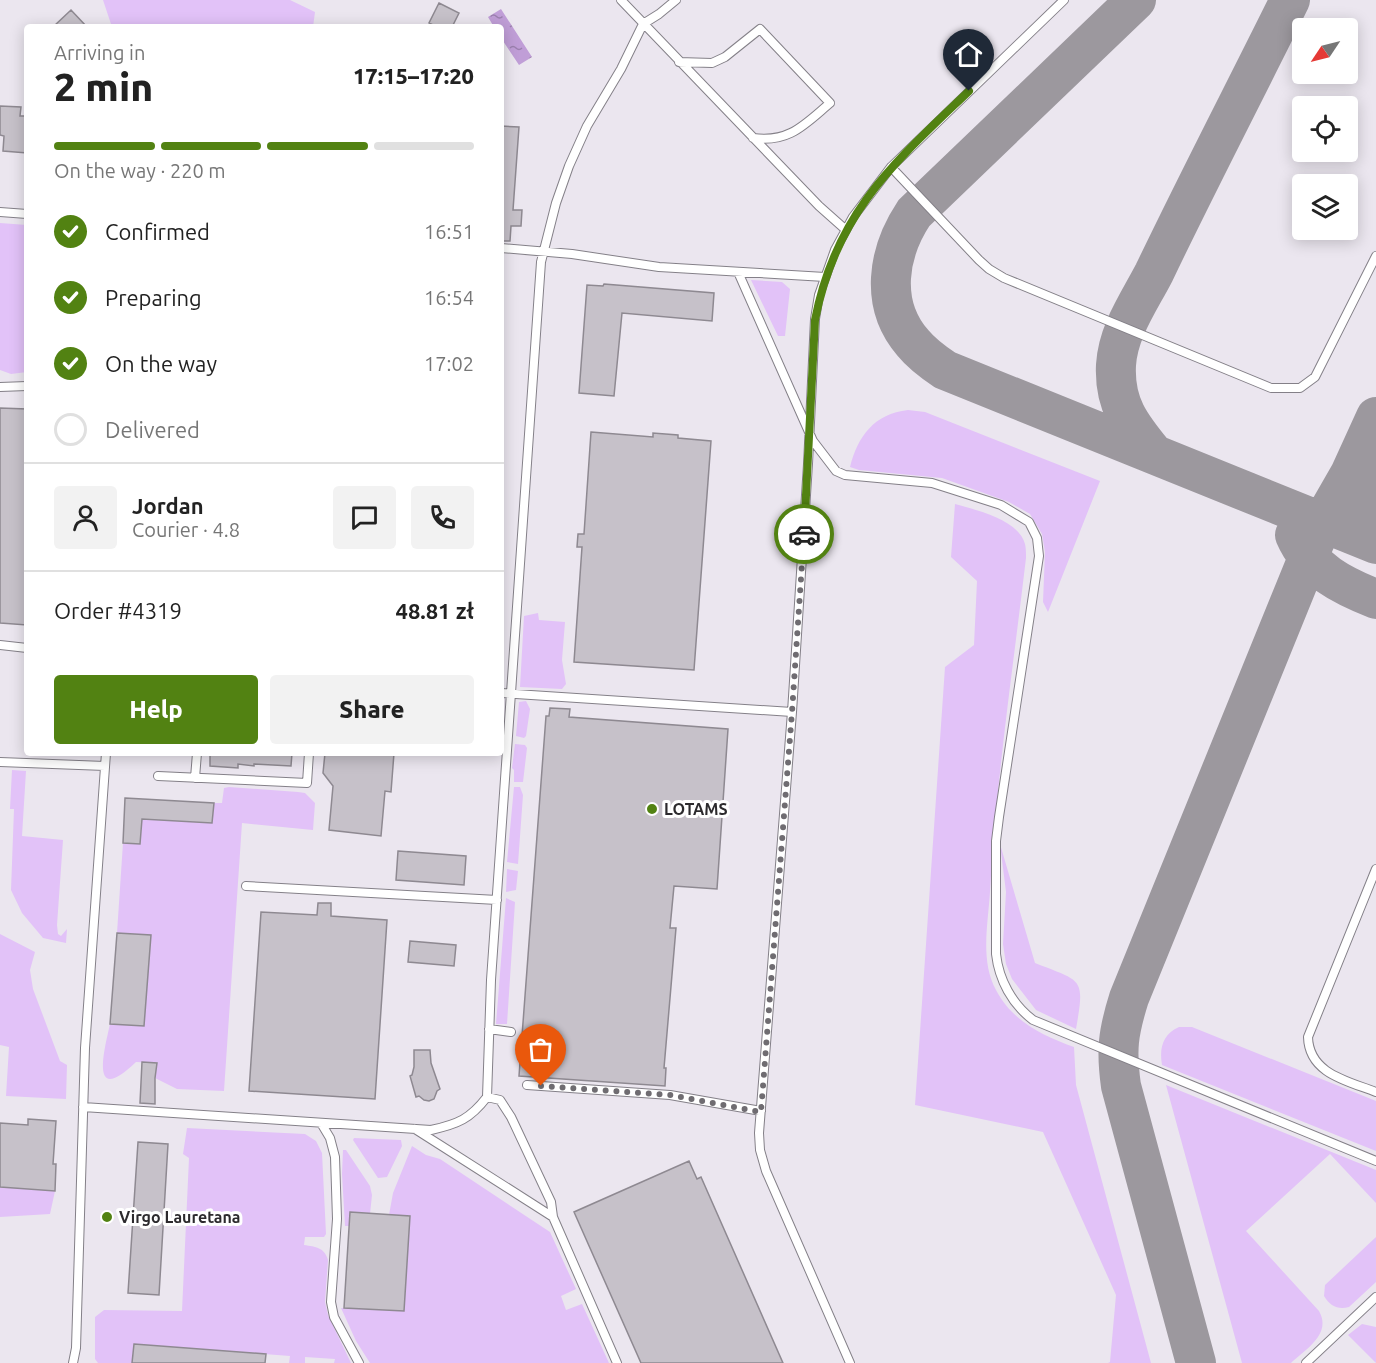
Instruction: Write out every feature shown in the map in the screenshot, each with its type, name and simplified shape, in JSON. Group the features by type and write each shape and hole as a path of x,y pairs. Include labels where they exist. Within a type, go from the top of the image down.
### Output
{"lane":[{"path":"621,0 819,206 846,230"},
{"path":"504,739 540,273 544,251 556,203 587,126 621,69 643,24 676,0"},
{"path":"850,1363 766,1171 759,1150 792,712 815,320 825,277 835,250 853,217 891,167 1064,0"},
{"path":"679,62 712,63 726,57 760,29 830,103 788,135 768,140 753,138"},
{"path":"891,167 979,260 1004,278 1271,387 1300,388 1315,377 1376,256"},
{"path":"0,212 24,214"},
{"path":"504,248 544,251 659,267 825,277"},
{"path":"738,272 813,441 836,471 845,476 932,483 1001,505 1029,522 1037,538 1039,556 996,841 997,967 1008,993 1033,1020 1376,1161"},
{"path":"0,387 24,386"},
{"path":"0,645 24,648"},
{"path":"506,693 792,712"},
{"path":"73,1363 76,1348 85,1048 106,756"},
{"path":"195,778 197,756"},
{"path":"158,776 307,783 309,756"},
{"path":"83,1107 431,1130 463,1121 476,1112 487,1097 503,756"},
{"path":"0,762 105,766"},
{"path":"1376,868 1308,1037 1308,1044 1316,1063 1324,1071 1376,1092"},
{"path":"246,886 497,900"},
{"path":"489,1029 511,1032"},
{"path":"527,1085 670,1095 761,1112"},
{"path":"487,1097 500,1100 511,1117 551,1202 553,1217 617,1363"},
{"path":"321,1123 330,1138 335,1157 337,1219 331,1302 334,1317 359,1363"},
{"path":"414,1129 553,1217"},
{"path":"1306,1363 1376,1297"}],"shaded area":[{"path":"103,0 290,0 315,12 313,24 111,24"},
{"path":"0,223 24,225 24,372 11,374 0,370"},
{"path":"751,280 782,282 790,289 785,336 778,336"},
{"path":"908,410 925,412 1100,481 1048,612 1043,602 1045,552 1042,534 1030,514 1009,502 942,478 859,470 850,467 853,456 869,428 886,416"},
{"path":"955,504 1005,522 1021,535 1026,549 996,808 987,929 988,967 996,990 1020,1019 1051,1038 1074,1047 1076,1085 1151,1363 1108,1363 1110,1362 1116,1295 1043,1132 915,1105 945,667 974,645 977,581 951,557"},
{"path":"538,613 539,620 565,622 562,660 566,684 562,689 520,687 524,616"},
{"path":"526,701 530,709 524,738 516,736 519,702"},
{"path":"515,744 525,745 527,748 523,782 514,782 512,768"},
{"path":"12,770 26,771 22,836 63,840 57,925 58,934 61,936 67,929 66,943 43,938 22,913 11,890 14,809 10,809"},
{"path":"514,787 520,787 523,795 518,864 507,862"},
{"path":"224,788 305,793 315,803 313,830 242,823 224,1091 177,1089 155,1078 157,1063 136,1062 111,1079 106,1077 103,1060 110,1024 144,1026 150,935 117,933 123,843 140,844 142,819 212,823 214,803 222,803"},
{"path":"1000,844 1035,963 1063,974 1077,984 1080,990 1076,1029 1036,1010 1012,979 1006,964 1003,944 1006,892"},
{"path":"507,869 518,871 516,890 506,892"},
{"path":"506,898 515,902 507,1024 496,1024"},
{"path":"0,934 35,952 30,970 33,989 60,1061 67,1065 66,1099 6,1096 9,1047 0,1045"},
{"path":"1179,1027 1192,1027 1376,1101 1376,1151 1162,1065 1163,1042"},
{"path":"1166,1085 1376,1170 1376,1203 1330,1154 1246,1231 1319,1311 1322,1319 1320,1334 1316,1340 1291,1363 1242,1363"},
{"path":"187,1128 305,1134 316,1141 322,1153 326,1234 324,1237 305,1237 304,1245 319,1248 328,1260 325,1302 328,1315 351,1363 334,1363 335,1359 305,1357 305,1363 289,1363 290,1356 134,1344 132,1363 98,1363 95,1359 95,1317 104,1310 182,1311 189,1158 183,1154"},
{"path":"354,1138 401,1140 402,1146 387,1177 378,1178 353,1140"},
{"path":"412,1146 426,1155 440,1159 550,1232 576,1289 561,1296 566,1310 582,1304 609,1363 370,1363 356,1341 341,1308 364,1309 366,1289 383,1310 404,1311 410,1216 389,1215 393,1193"},
{"path":"343,1150 346,1150 370,1186 372,1195 370,1214 350,1212 349,1226 345,1226"},
{"path":"0,1187 55,1191 50,1214 0,1217"},
{"path":"1376,1237 1376,1282 1349,1307 1341,1308 1332,1305 1324,1296 1325,1285"},
{"path":"1362,1324 1376,1327 1376,1363 1348,1335"}],"water":[{"path":"501,9 532,57 519,65 504,42 504,24 492,24 488,17"}],"building":[{"path":"439,3 459,13 454,24 429,23"},
{"path":"71,10 84,24 56,24"},
{"path":"0,106 21,107 20,116 24,116 24,153 3,151 4,136 0,135"},
{"path":"504,126 519,127 513,210 522,210 521,226 511,226 510,241 504,241"},
{"path":"604,284 714,293 712,321 622,313 614,396 579,393 587,285 603,286"},
{"path":"0,408 24,409 24,625 0,623"},
{"path":"591,432 653,437 653,433 711,441 694,670 574,662 582,547 577,547 578,534 584,534"},
{"path":"550,708 570,709 569,717 728,729 717,889 674,886 670,928 676,928 664,1068 666,1068 665,1086 519,1076 546,716 549,716"},
{"path":"210,756 292,756 291,766 238,764 238,768 210,766"},
{"path":"325,756 394,756 391,792 385,791 381,836 329,830 333,786 323,773"},
{"path":"125,798 214,803 212,823 142,819 140,844 123,843"},
{"path":"398,851 466,856 464,885 396,880"},
{"path":"318,903 331,903 331,916 387,920 375,1099 249,1091 261,912 317,915"},
{"path":"117,933 151,935 144,1026 110,1024"},
{"path":"410,941 456,945 454,966 408,962"},
{"path":"414,1050 430,1050 431,1063 440,1089 434,1099 429,1101 419,1096 416,1097 410,1076 414,1067"},
{"path":"142,1062 157,1063 155,1104 140,1103"},
{"path":"28,1119 56,1121 53,1164 56,1164 55,1191 0,1187 0,1123 28,1125"},
{"path":"138,1142 168,1144 159,1295 128,1293"},
{"path":"689,1161 697,1179 701,1177 783,1363 641,1363 574,1212"},
{"path":"350,1212 410,1216 404,1311 344,1308"},
{"path":"134,1344 266,1354 265,1363 132,1363"}],"taxiway":[{"path":"1136,0 914,213 898,244 891,278 895,312 902,328 920,351 945,370 1376,544"},
{"path":"1154,454 1131,423 1121,403 1116,379 1121,340 1130,317 1290,0"},
{"path":"1196,1363 1121,1086 1118,1052 1122,1021 1129,998 1323,521 1350,474 1376,417"},
{"path":"1358,458 1363,490 1376,521"},
{"path":"1295,535 1309,558 1329,575 1376,599"}],"way so far":[{"path":"541,1086 670,1095 761,1112 804,534"}],"place":[{"name":"LOTAMS","path":"652,809"},
{"name":"Virgo Lauretana","path":"107,1217"}],"route":[{"path":"804,534 815,320 819,295 835,250 853,217 891,167 969,91"}]}
